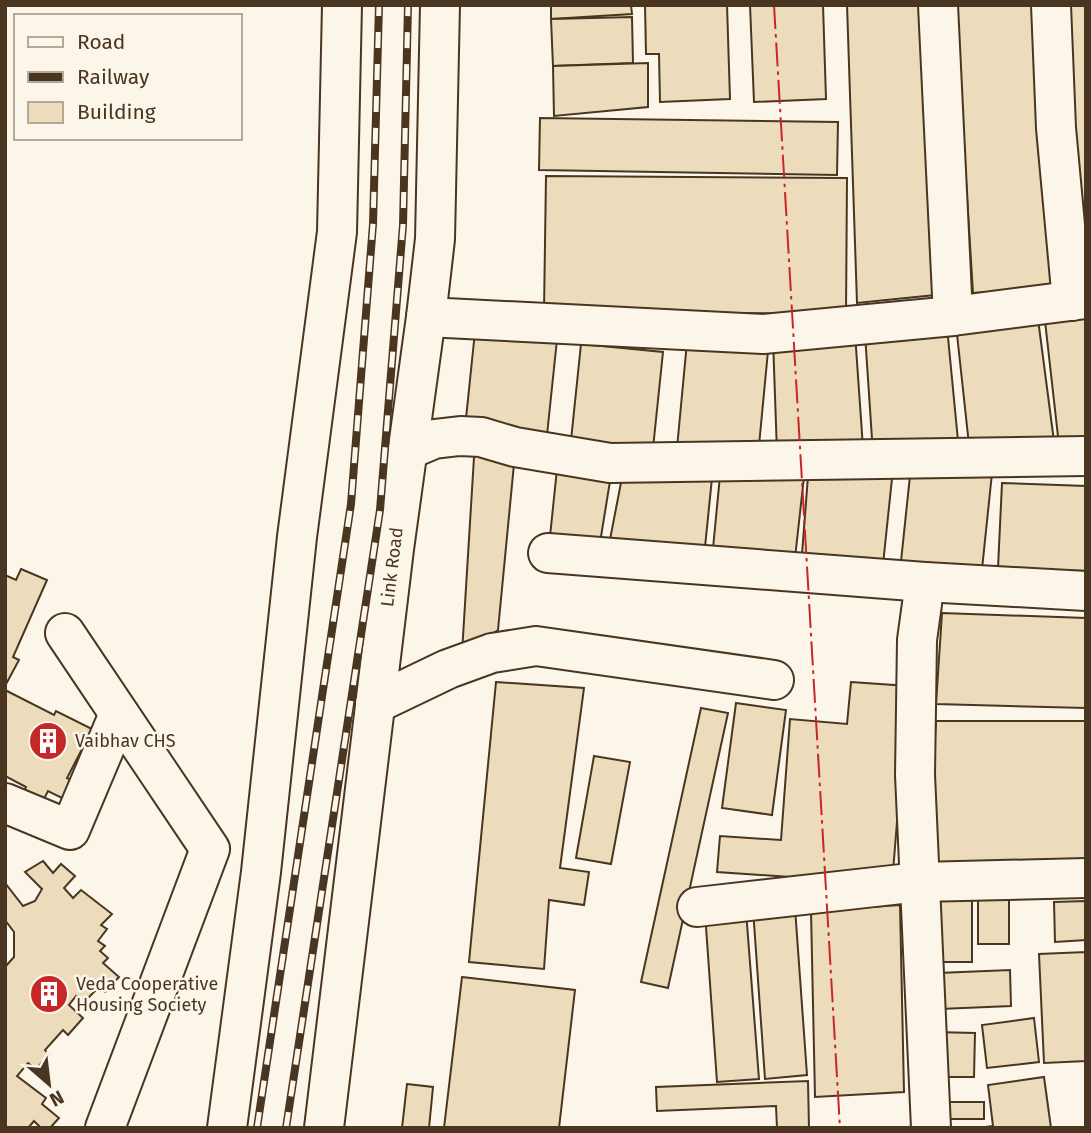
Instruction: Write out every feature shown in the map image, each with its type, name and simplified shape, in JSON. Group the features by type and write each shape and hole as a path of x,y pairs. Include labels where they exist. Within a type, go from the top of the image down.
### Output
{"street":[{"path":"227,1128 261,872 297,537 335,245 342,5"},
{"name":"Link Road","path":"324,1128 435,239 440,5"},
{"path":"938,5 953,316"},
{"path":"426,317 763,334 953,316 1079,300 1056,128 1051,5"},
{"path":"408,450 434,439 460,436 610,463 1086,456"},
{"path":"548,554 1086,591"},
{"path":"926,582 917,640 915,775 931,1128"},
{"path":"65,634 210,849 106,1128"},
{"path":"375,704 447,668 492,653 536,646 774,680"},
{"path":"5,803 70,830 119,714"},
{"path":"697,907 919,882 1086,878"}],"building":[{"path":"551,5 631,5 632,14 551,19"},
{"path":"645,5 727,5 730,99 660,102 659,54 646,54"},
{"path":"750,5 823,5 826,99 754,102"},
{"path":"847,5 927,5 945,294 857,303"},
{"path":"955,5 1035,5 1053,288 973,293"},
{"path":"1060,5 1086,5 1086,276"},
{"path":"632,17 633,63 553,66 551,19"},
{"path":"648,63 648,107 554,116 553,66"},
{"path":"540,118 838,122 837,175 539,170"},
{"path":"546,176 847,178 846,314 544,311"},
{"path":"1086,306 1086,453 1060,454 1044,312"},
{"path":"1038,319 1055,449 970,454 956,325"},
{"path":"476,322 558,330 547,435 465,428"},
{"path":"947,327 959,451 873,454 865,334"},
{"path":"855,333 863,448 777,453 773,339"},
{"path":"687,342 768,351 758,456 677,448"},
{"path":"581,344 663,352 652,458 570,450"},
{"path":"475,441 514,464 498,630 462,653"},
{"path":"809,463 893,469 882,574 801,567"},
{"path":"721,465 805,468 794,567 712,559"},
{"path":"911,466 992,473 981,579 900,571"},
{"path":"624,467 713,468 704,557 608,550"},
{"path":"557,469 611,475 599,549 549,546"},
{"path":"1002,483 1086,486 1086,571 998,568"},
{"path":"21,569 47,580 13,657 19,660 5,686 5,575 16,580"},
{"path":"942,613 1086,618 1086,708 936,704"},
{"path":"496,682 584,688 560,868 589,872 584,905 549,900 544,969 469,962"},
{"path":"851,682 908,686 892,884 717,872 720,836 781,840 790,719 847,724"},
{"name":"Vaibhav CHS","path":"5,690 54,715 56,711 96,731 85,753 81,751 67,778 77,783 68,801 48,791 42,803 23,793 26,787 5,776"},
{"path":"736,703 786,710 772,815 722,808"},
{"path":"701,708 728,713 668,988 641,982"},
{"path":"936,721 1086,721 1086,864 926,868"},
{"path":"594,756 630,762 611,864 576,858"},
{"name":"Veda Cooperative Housing Society","path":"43,861 53,873 61,864 75,876 64,888 73,898 81,890 112,914 101,925 107,929 98,941 105,946 100,951 108,958 103,963 119,977 105,992 99,987 83,1003 76,996 69,1005 83,1018 68,1035 63,1030 45,1050 49,1055 36,1069 28,1063 17,1076 46,1098 42,1104 59,1118 50,1128 41,1128 34,1121 28,1128 5,1128 5,967 14,957 14,932 5,920 5,883 23,906 35,901 42,889 25,872"},
{"path":"978,895 1009,895 1009,944 978,944"},
{"path":"930,899 972,899 972,962 930,962"},
{"path":"1085,901 1086,940 1055,942 1054,902"},
{"path":"900,905 904,1092 815,1097 811,911"},
{"path":"795,908 807,1075 765,1079 753,909"},
{"path":"746,911 759,1079 717,1082 705,913"},
{"path":"1086,952 1086,1061 1044,1063 1039,954"},
{"path":"1010,970 1011,1006 940,1009 938,973"},
{"path":"462,977 575,990 559,1128 444,1128"},
{"path":"1034,1018 1039,1062 987,1068 982,1025"},
{"path":"934,1032 975,1033 974,1077 933,1077"},
{"path":"1044,1077 1051,1128 977,1128 993,1126 988,1085"},
{"path":"808,1081 809,1128 777,1128 776,1106 657,1111 656,1087"},
{"path":"407,1084 433,1087 429,1128 402,1128"},
{"path":"945,1102 984,1102 984,1119 945,1119"}],"railway":[{"path":"257,1128 351,504 373,224 379,5"},
{"path":"286,1128 380,510 403,225 408,5"}],"power":[{"path":"774,5 840,1128"}],"place":[{"name":"Vaibhav CHS","path":"48,741"},
{"name":"Veda Cooperative Housing Society","path":"49,994"}]}
